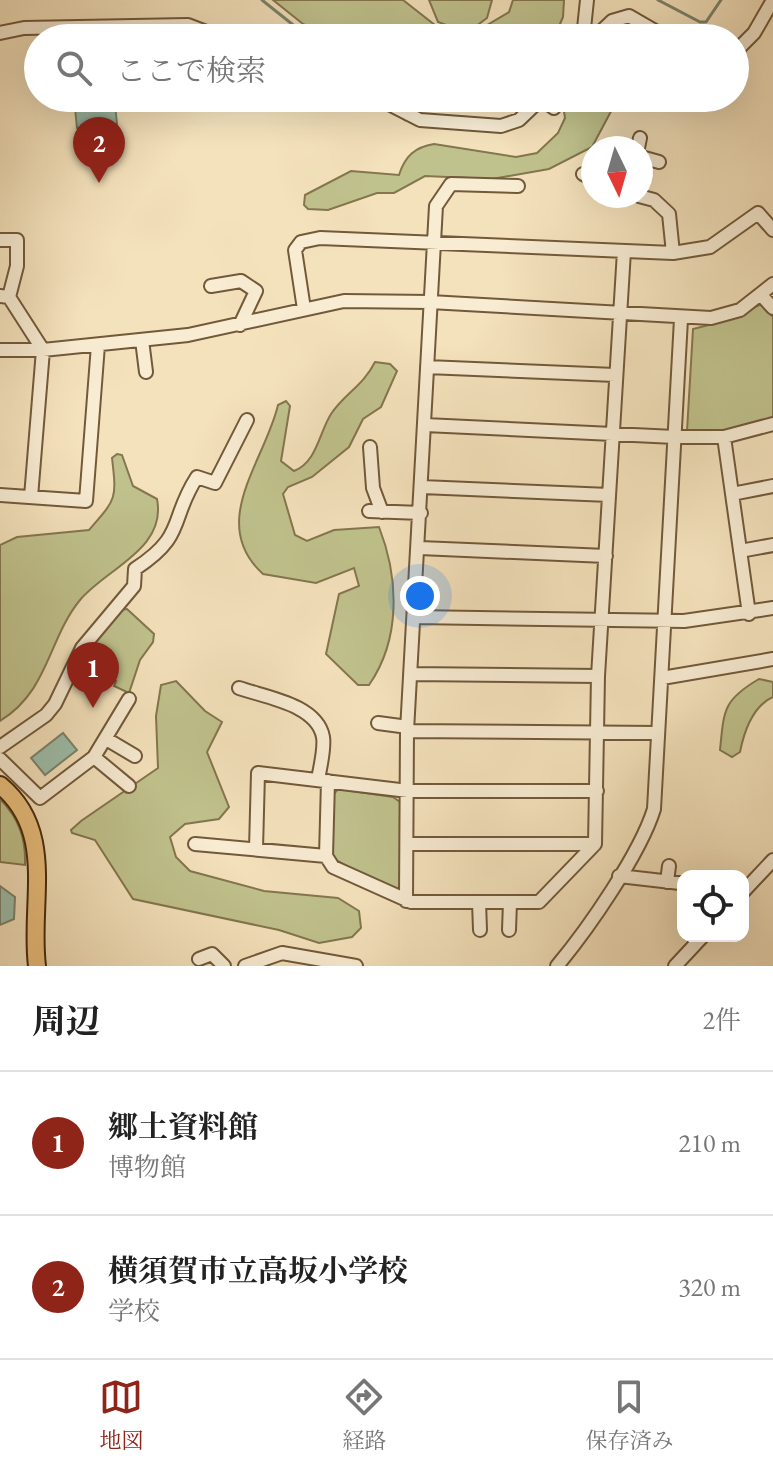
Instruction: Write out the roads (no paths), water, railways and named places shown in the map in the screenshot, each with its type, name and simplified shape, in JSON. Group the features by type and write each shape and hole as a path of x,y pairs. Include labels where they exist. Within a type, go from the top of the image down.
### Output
{"main road":[{"path":"0,785 24,811 35,840 37,966"}],"street":[{"path":"584,24 587,0"},
{"path":"749,38 773,0"},
{"path":"612,24 622,16 629,16 642,24"},
{"path":"0,33 24,28"},
{"path":"405,112 420,120 501,126 534,112"},
{"path":"653,160 659,162"},
{"path":"406,901 407,729 420,548 436,206 451,184 518,186"},
{"path":"653,200 669,214 673,253"},
{"path":"304,309 295,250 301,242 337,237 673,253 710,247 758,213 773,230"},
{"path":"1,240 17,240 17,266 5,296 43,350 31,497"},
{"path":"239,688 295,707 312,720 324,739 326,856 333,867 406,901 510,902 544,899 595,844 598,676 624,251"},
{"path":"211,286 241,281 256,291 240,325"},
{"path":"0,350 43,350 142,340 240,325 344,301 430,302 681,319 726,315 761,295 773,284"},
{"path":"761,295 773,308"},
{"path":"557,966 619,876 649,825 654,809 681,319"},
{"path":"142,340 146,372"},
{"path":"0,495 86,501 98,345"},
{"path":"427,367 615,375"},
{"path":"0,747 46,715 55,704 82,648 134,586 135,569 160,552 172,537 187,492 197,477 215,483 247,420"},
{"path":"425,425 612,435 724,437 773,424"},
{"path":"724,437 749,614"},
{"path":"370,447 376,512 421,513"},
{"path":"357,464 371,463"},
{"path":"732,494 773,486"},
{"path":"422,487 609,495"},
{"path":"740,551 773,545"},
{"path":"420,548 606,556"},
{"path":"415,617 664,620 749,614 773,608"},
{"path":"662,678 773,659"},
{"path":"410,674 598,676"},
{"path":"0,759 40,798 94,757 108,740 129,699"},
{"path":"378,723 407,729 658,733"},
{"path":"108,740 135,756"},
{"path":"94,757 129,786"},
{"path":"256,849 258,773 408,791 597,791"},
{"path":"195,844 326,856"},
{"path":"408,844 595,844"},
{"path":"749,886 773,860"},
{"path":"619,876 674,882 669,866"},
{"path":"479,902 480,930"},
{"path":"509,930 510,902"},
{"path":"675,966 697,942"},
{"path":"245,966 282,953 356,966"},
{"path":"199,959 212,954 224,966"}],"waterway":[{"path":"262,0 292,24"},
{"path":"658,0 700,22 706,22 721,0"},
{"path":"749,894 755,887"}],"place":[{"name":"横須賀市立高坂小学校","path":"99,183"},
{"name":"郷土資料館","path":"93,708"}]}
